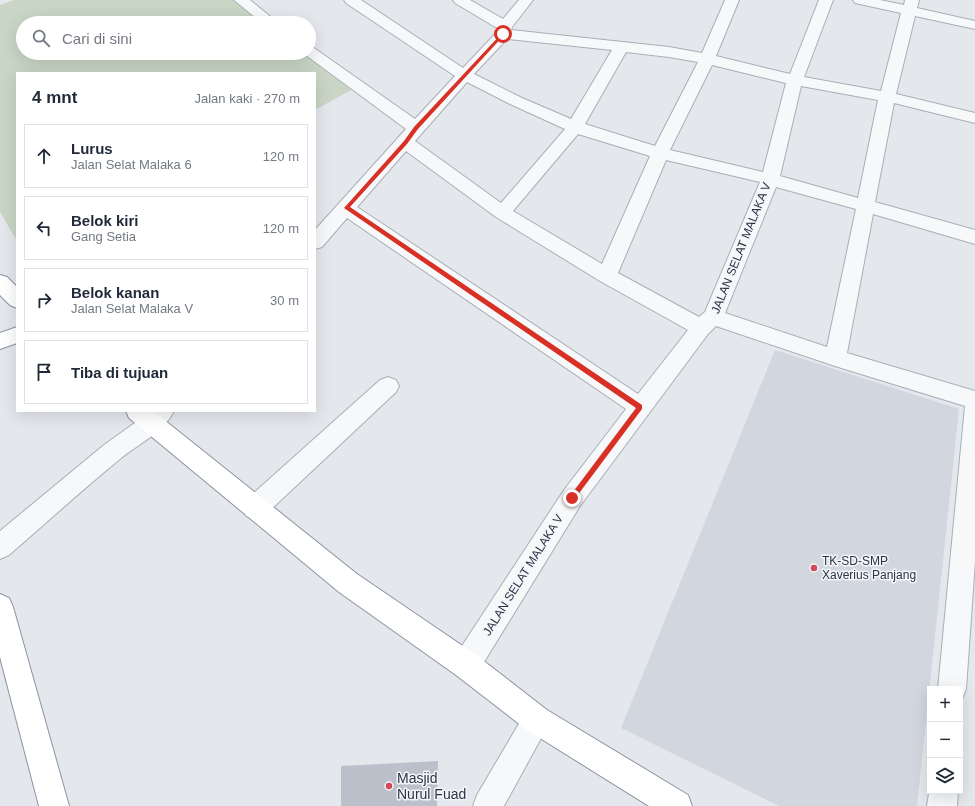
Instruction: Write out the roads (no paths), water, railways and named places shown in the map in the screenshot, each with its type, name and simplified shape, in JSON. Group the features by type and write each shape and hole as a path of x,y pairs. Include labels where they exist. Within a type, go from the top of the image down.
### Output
{"highway":[{"path":"0,282 16,299"},
{"path":"0,341 16,335"},
{"path":"150,415 255,508 348,583 466,665 537,720 677,806"},
{"path":"0,607 54,806"}],"street":[{"path":"241,0 262,16"},
{"path":"351,0 464,75 516,102 575,127 660,153 770,180 975,237"},
{"path":"460,0 504,30 621,47 669,52 707,59 795,80 887,97 975,118"},
{"path":"316,241 504,30 526,0"},
{"path":"607,276 660,153 707,59 732,0"},
{"name":"JALAN SELAT MALAKA V","path":"466,665 572,498 640,407 707,323 770,180 795,80 826,0"},
{"path":"860,0 911,6 975,25"},
{"path":"835,358 887,97 911,6"},
{"path":"502,213 575,127 621,47"},
{"path":"316,57 502,213 607,276 707,323 835,358 975,400"},
{"path":"346,208 640,407"},
{"path":"255,508 388,386"},
{"path":"952,686 973,450 975,408"},
{"path":"0,547 112,452 150,415"},
{"path":"488,806 537,720"},
{"path":"942,806 943,794"}],"place":[{"name":"TK-SD-SMP Xaverius Panjang","path":"814,568"},
{"name":"Masjid Nurul Fuad","path":"389,786"}]}
